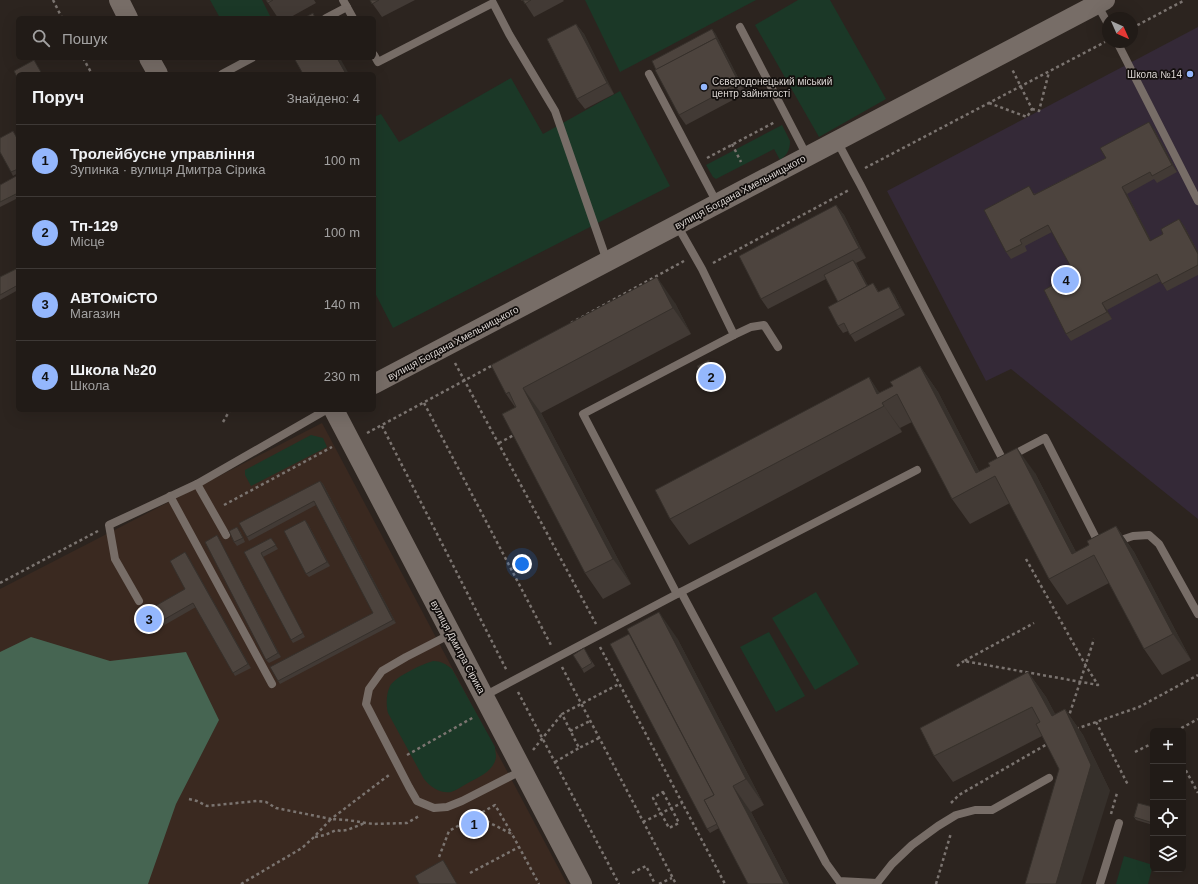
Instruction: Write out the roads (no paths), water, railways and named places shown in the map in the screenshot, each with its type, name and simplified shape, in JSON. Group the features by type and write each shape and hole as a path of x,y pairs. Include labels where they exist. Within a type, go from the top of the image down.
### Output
{"street":[{"path":"119,0 127,16"},
{"name":"вулиця Богдана Хмельницького","path":"376,383 1101,2"},
{"path":"150,60 157,72"},
{"name":"вулиця Дмитра Сірика","path":"335,412 582,884"}],"lane":[{"path":"1101,2 1104,12"},
{"path":"329,16 345,3 352,16"},
{"path":"376,58 378,62 493,3 509,34 555,111 607,262"},
{"path":"740,27 807,157"},
{"path":"1120,48 1198,201"},
{"path":"226,72 248,60"},
{"path":"649,74 718,204"},
{"path":"837,141 1003,460 1045,438 1101,548 1133,536 1149,535 1159,544 1198,614"},
{"path":"677,225 702,269 734,336"},
{"path":"778,347 764,325 751,327 583,414 826,863 839,881 877,883 892,864 912,845 956,815 974,810 992,810 1050,778"},
{"path":"139,601 115,560 109,525 197,484 323,412"},
{"path":"487,702 512,681 917,470"},
{"path":"197,484 226,535"},
{"path":"170,496 272,684"},
{"path":"451,634 382,671 369,688 366,704 397,764 417,801 434,808 447,807 462,801 521,768"},
{"path":"1100,884 1119,823"}],"place":[{"name":"Школа №14","path":"1190,74"},
{"name":"Сєвєродонецький міський центр зайнятості","path":"704,87"},
{"name":"Школа №20","path":"1066,280"},
{"name":"Тп-129","path":"711,377"},
{"name":"АВТОміСТО","path":"149,619"},
{"name":"Тролейбусне управління","path":"474,824"}]}
